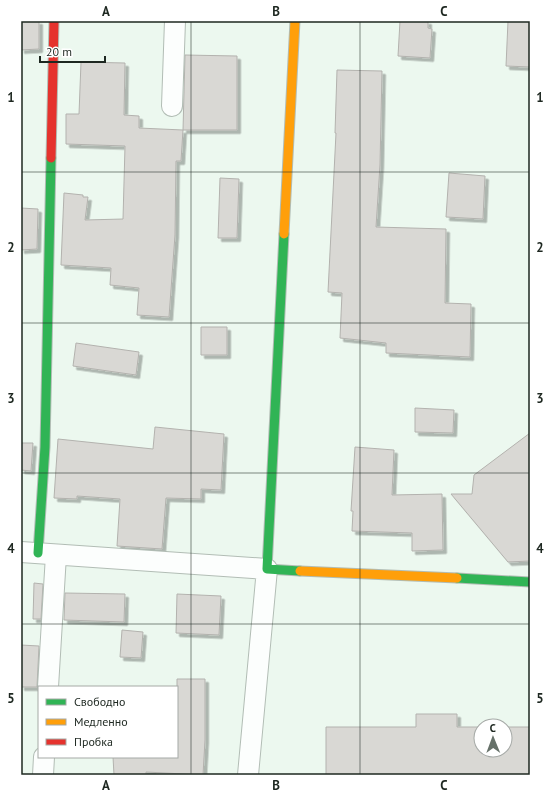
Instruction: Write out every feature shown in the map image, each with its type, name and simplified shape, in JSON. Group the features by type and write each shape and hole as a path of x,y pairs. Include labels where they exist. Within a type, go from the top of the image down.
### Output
{"street":[{"path":"48,686 38,553 45,447 54,21"},
{"path":"172,106 175,21"},
{"path":"248,775 267,569 295,21"},
{"path":"38,553 267,569 530,582"},
{"path":"43,775 44,758"}],"building":[{"path":"21,21 39,21 39,49 21,50"},
{"path":"400,21 428,21 428,28 432,29 430,58 398,56"},
{"path":"508,21 530,21 530,67 506,66"},
{"path":"185,55 237,56 237,130 183,130"},
{"path":"81,62 125,63 124,115 139,116 139,128 183,130 181,161 176,161 175,235 169,317 137,315 139,288 110,285 111,268 61,265 64,193 88,197 85,220 123,219 125,146 66,144 66,114 79,114"},
{"path":"337,70 382,71 380,165 376,227 446,229 445,303 471,304 470,357 386,353 386,343 340,338 342,293 328,292 336,133"},
{"path":"449,173 485,176 483,219 446,217"},
{"path":"220,178 239,179 237,238 218,238"},
{"path":"21,208 38,209 37,249 21,250"},
{"path":"201,327 227,327 227,355 201,355"},
{"path":"76,343 139,352 136,375 73,366"},
{"path":"415,408 454,410 453,433 415,432"},
{"path":"155,427 224,434 221,490 201,489 201,499 166,498 162,549 117,546 120,499 77,496 77,499 54,498 58,439 153,449"},
{"path":"530,433 530,561 508,562 451,494 472,494 474,475"},
{"path":"21,443 33,443 31,471 21,470"},
{"path":"355,447 394,450 392,495 442,494 443,550 412,551 412,533 352,531 353,511 351,511"},
{"path":"34,583 43,584 41,619 33,619"},
{"path":"65,593 125,594 124,622 64,620"},
{"path":"177,594 221,596 219,635 176,633"},
{"path":"122,630 143,632 141,658 120,657"},
{"path":"21,645 39,646 37,687 21,687"},
{"path":"177,679 205,679 205,740 203,775 146,772 146,775 114,775 113,758 178,758"},
{"path":"416,714 457,714 457,727 473,727 473,758 513,758 513,727 530,727 530,775 326,775 326,727 416,727"}],"traffic: fast":[{"path":"38,553 45,447 51,158"},
{"path":"284,234 267,569 300,571"},
{"path":"457,578 530,582"}],"traffic: slow":[{"path":"284,234 295,21"},
{"path":"300,571 457,578"}],"traffic: jam":[{"path":"51,158 54,21"}]}
